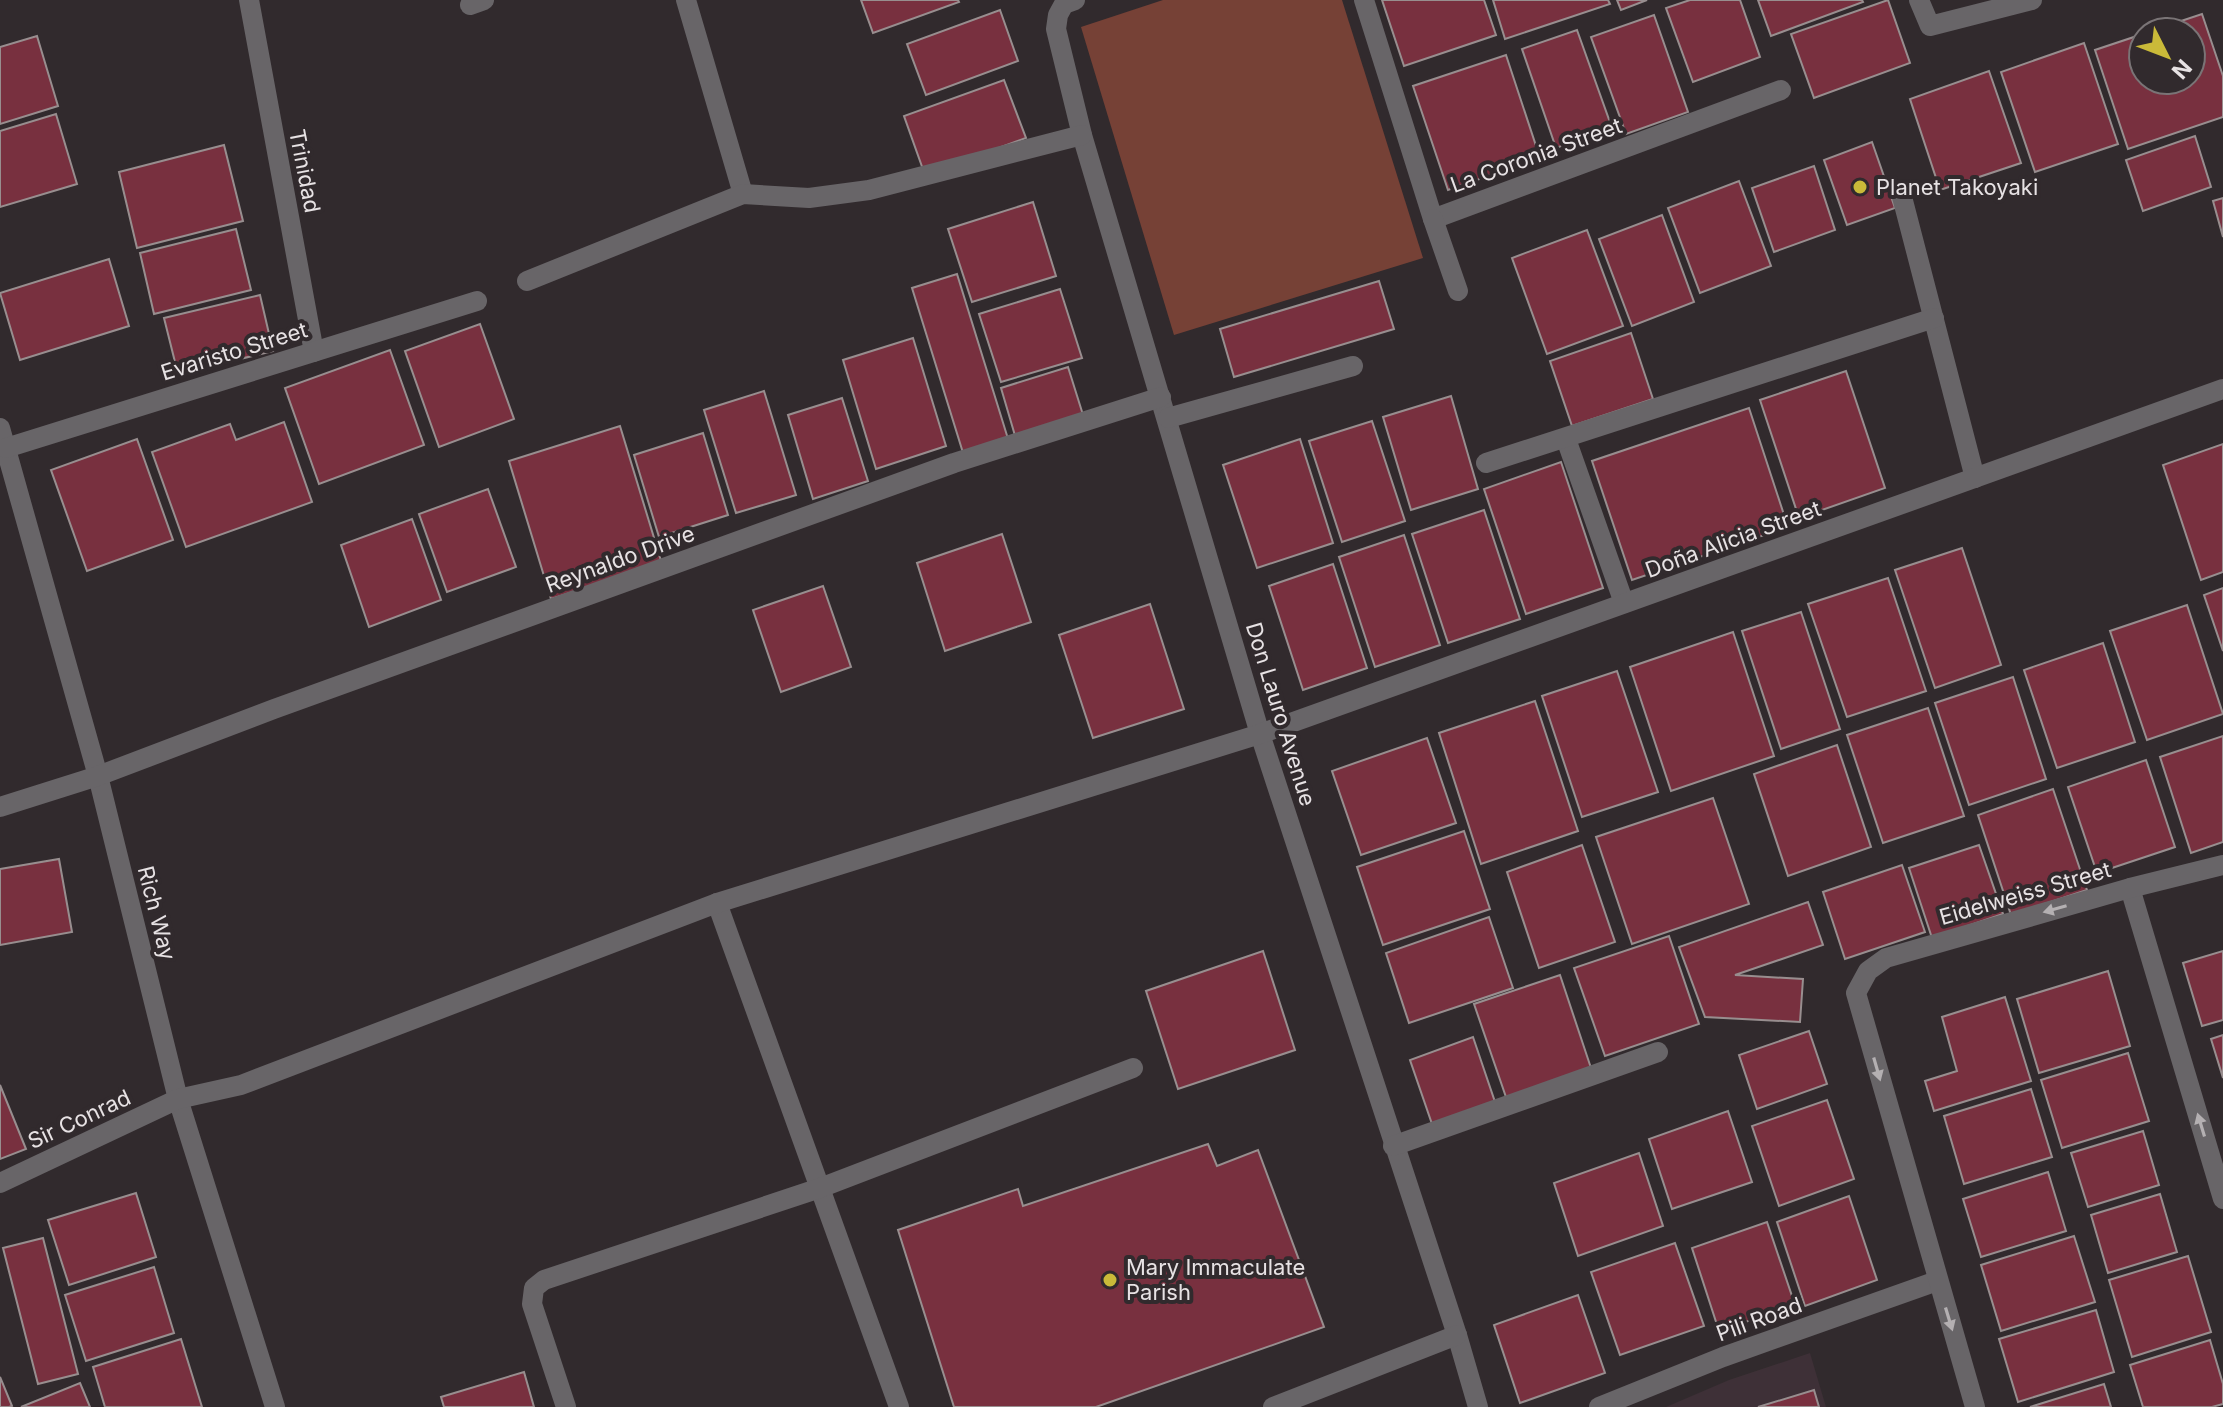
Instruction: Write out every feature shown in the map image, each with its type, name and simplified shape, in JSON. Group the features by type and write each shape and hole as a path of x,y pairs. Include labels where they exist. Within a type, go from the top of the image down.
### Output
{"street":[{"name":"Trinidad","path":"249,0 314,352"},
{"path":"686,0 743,194"},
{"name":"Don Lauro Avenue","path":"1075,0 1064,4 1056,29 1082,135 1260,734 1478,1407"},
{"name":"La Coronia Street","path":"1364,0 1433,219 1781,90"},
{"path":"1919,0 1930,26 2032,0"},
{"path":"527,281 743,194 809,198 869,190 1082,135"},
{"path":"1901,193 1975,478"},
{"path":"1433,219 1458,291"},
{"name":"Evaristo Street","path":"3,438 314,352 477,301"},
{"path":"1486,463 1934,318"},
{"path":"1168,418 1353,366"},
{"name":"Doña Alicia Street","path":"717,903 1260,734 2223,389"},
{"name":"Reynaldo Drive","path":"0,807 98,776 274,709 954,463 1161,397"},
{"name":"Rich Way","path":"3,438 98,776 178,1099 275,1407"},
{"path":"1566,439 1624,603"},
{"name":"Eidelweiss Street","path":"1937,1281 1856,993 1868,971 1886,958 2130,888 2223,865"},
{"path":"2130,888 2223,1199"},
{"path":"717,903 899,1407"},
{"name":"Sir Conrad","path":"0,1183 178,1099 241,1085 717,903"},
{"path":"1393,1146 1658,1052"},
{"path":"566,1407 532,1304 534,1288 544,1280 820,1188 1133,1068"},
{"path":"1937,1281 1975,1407"},
{"name":"Pili Road","path":"1599,1407 1723,1357 1937,1281"},
{"path":"1273,1407 1457,1335"}],"shaded area":[{"path":"1163,0 1342,0 1423,258 1174,335 1081,27"},
{"path":"1810,1353 1826,1407 1666,1407 1729,1380"}],"building":[{"path":"861,0 958,0 959,2 873,33"},
{"path":"1382,0 1484,0 1496,35 1404,66"},
{"path":"1493,0 1608,0 1610,4 1505,39"},
{"path":"1617,0 1647,0 1621,10"},
{"path":"1690,0 1740,0 1760,57 1693,82 1666,8"},
{"path":"1758,0 1862,0 1863,2 1771,36"},
{"path":"1888,0 1910,63 1814,98 1791,34"},
{"path":"1000,10 1018,61 926,95 907,44"},
{"path":"1654,15 1688,112 1626,134 1591,37"},
{"path":"2207,29 2223,76 2223,117 2128,149 2095,50 2127,39 2127,96 2207,96"},
{"path":"1577,30 1612,128 1556,148 1522,49"},
{"path":"37,36 58,106 0,124 0,47"},
{"path":"2084,43 2118,144 2035,172 2001,72"},
{"path":"1506,55 1540,158 1448,190 1413,86"},
{"path":"1989,71 2021,163 1940,190 1910,99"},
{"path":"1004,80 1026,138 925,175 904,116"},
{"path":"56,114 77,184 0,207 0,131"},
{"path":"2195,136 2211,187 2143,211 2126,160"},
{"path":"1872,142 1895,208 1847,225 1824,160"},
{"path":"224,145 243,221 137,248 119,172"},
{"path":"1814,166 1835,230 1774,252 1752,188"},
{"path":"1739,181 1771,266 1700,293 1668,208"},
{"path":"2223,198 2223,237 2213,201"},
{"path":"1033,202 1056,276 972,302 948,229"},
{"path":"1662,215 1694,302 1632,326 1599,239"},
{"path":"236,229 251,290 154,314 140,253"},
{"path":"1587,230 1623,326 1547,354 1512,258"},
{"path":"109,259 129,326 20,360 0,293"},
{"path":"957,274 1009,442 964,456 912,288"},
{"path":"1379,281 1394,329 1234,377 1220,329"},
{"path":"1060,289 1082,358 1001,382 979,314"},
{"path":"260,295 273,351 178,374 164,318"},
{"path":"480,324 514,419 439,447 405,351"},
{"path":"1631,333 1653,399 1572,426 1550,361"},
{"path":"913,338 946,446 876,469 843,360"},
{"path":"390,350 424,445 319,484 285,388"},
{"path":"1068,367 1084,418 1016,439 1001,388"},
{"path":"1846,371 1885,488 1799,518 1760,400"},
{"path":"764,391 796,495 736,513 704,410"},
{"path":"1451,396 1478,489 1411,510 1383,417"},
{"path":"842,398 868,481 813,499 788,415"},
{"path":"1749,408 1788,527 1632,580 1592,461"},
{"path":"1372,421 1405,521 1342,542 1309,441"},
{"path":"284,422 312,502 186,547 152,452 230,424 236,440"},
{"path":"620,426 662,564 551,599 509,461"},
{"path":"703,433 728,515 659,537 634,455"},
{"path":"137,439 173,540 87,571 51,470"},
{"path":"1300,439 1333,543 1257,568 1223,465"},
{"path":"2223,444 2223,572 2201,580 2163,465"},
{"path":"1561,462 1603,588 1526,614 1484,489"},
{"path":"488,489 516,567 447,592 419,514"},
{"path":"1484,510 1520,619 1448,643 1412,534"},
{"path":"412,519 441,600 369,627 341,545"},
{"path":"1002,534 1031,622 945,651 917,563"},
{"path":"1404,535 1440,645 1375,667 1339,557"},
{"path":"1962,548 2001,665 1935,688 1895,570"},
{"path":"1333,564 1367,668 1303,690 1269,586"},
{"path":"1888,578 1926,691 1847,717 1808,604"},
{"path":"823,586 851,667 781,692 753,610"},
{"path":"2223,588 2223,651 2204,595"},
{"path":"1150,604 1184,709 1093,738 1059,635"},
{"path":"2187,605 2223,714 2147,740 2110,631"},
{"path":"1801,612 1840,729 1781,749 1742,631"},
{"path":"1733,632 1774,756 1671,791 1630,667"},
{"path":"2103,643 2135,742 2057,768 2024,670"},
{"path":"1617,671 1658,792 1582,817 1542,696"},
{"path":"2013,677 2046,779 1969,805 1935,703"},
{"path":"1535,701 1578,831 1481,864 1439,733"},
{"path":"1928,708 1964,816 1883,843 1847,735"},
{"path":"2223,736 2223,842 2191,853 2160,757"},
{"path":"1427,738 1456,823 1361,855 1332,771"},
{"path":"1837,745 1871,847 1788,876 1754,774"},
{"path":"2146,760 2175,847 2097,873 2068,787"},
{"path":"2053,789 2087,890 2011,915 1978,815"},
{"path":"1713,798 1749,904 1632,944 1596,837"},
{"path":"1464,831 1490,909 1383,945 1357,867"},
{"path":"1582,845 1615,942 1539,968 1507,872"},
{"path":"1979,845 2003,914 1932,938 1909,868"},
{"path":"59,859 72,932 0,945 0,869"},
{"path":"1902,865 1925,932 1845,959 1823,892"},
{"path":"1808,902 1823,945 1735,975 1803,979 1800,1022 1705,1017 1679,947"},
{"path":"1489,917 1513,988 1409,1023 1386,953"},
{"path":"1669,936 1699,1024 1605,1056 1574,968"},
{"path":"1263,951 1295,1050 1178,1089 1146,991"},
{"path":"2223,951 2223,1020 2202,1026 2183,963"},
{"path":"2108,971 2130,1046 2039,1073 2017,999"},
{"path":"1560,975 1592,1071 1507,1100 1474,1004"},
{"path":"2005,997 2031,1081 1934,1111 1925,1081 1957,1071 1942,1017"},
{"path":"1809,1031 1827,1084 1757,1109 1739,1055"},
{"path":"2223,1035 2223,1078 2211,1039"},
{"path":"1473,1037 1495,1102 1432,1124 1410,1060"},
{"path":"2128,1053 2149,1121 2062,1148 2041,1080"},
{"path":"0,1085 26,1149 0,1159"},
{"path":"2031,1089 2052,1157 1964,1184 1944,1116"},
{"path":"1827,1100 1854,1179 1779,1206 1752,1126"},
{"path":"1728,1111 1752,1182 1672,1209 1649,1139"},
{"path":"2143,1131 2159,1185 2088,1207 2071,1153"},
{"name":"Mary Immaculate Parish","path":"1208,1144 1217,1166 1258,1150 1324,1327 1096,1407 954,1407 898,1230 1018,1189 1023,1206"},
{"path":"1639,1153 1663,1226 1578,1256 1554,1183"},
{"path":"2048,1172 2066,1231 1981,1257 1963,1199"},
{"path":"136,1193 156,1257 69,1285 48,1220"},
{"path":"2160,1194 2177,1252 2108,1273 2091,1215"},
{"path":"1849,1196 1877,1280 1805,1306 1777,1222"},
{"path":"1767,1222 1795,1305 1719,1331 1692,1248"},
{"path":"2074,1236 2095,1302 2001,1331 1981,1265"},
{"path":"43,1238 78,1374 38,1384 3,1248"},
{"path":"1675,1243 1704,1326 1620,1355 1591,1272"},
{"path":"2188,1256 2211,1332 2132,1357 2109,1280"},
{"path":"154,1267 174,1333 86,1361 65,1295"},
{"path":"1578,1295 1605,1373 1520,1403 1494,1325"},
{"path":"2096,1310 2114,1372 2018,1402 1999,1339"},
{"path":"181,1339 202,1407 105,1407 93,1367"},
{"path":"2210,1340 2223,1384 2223,1404 2212,1407 2143,1407 2130,1365"},
{"path":"524,1372 534,1407 444,1407 441,1397"},
{"path":"0,1377 12,1406 0,1407"},
{"path":"80,1383 90,1407 21,1407"},
{"path":"2104,1384 2111,1407 2030,1407"},
{"path":"1814,1390 1819,1407 1758,1407"}],"place":[{"name":"Planet Takoyaki","path":"1860,187"},
{"name":"Mary Immaculate Parish","path":"1110,1280"}]}
